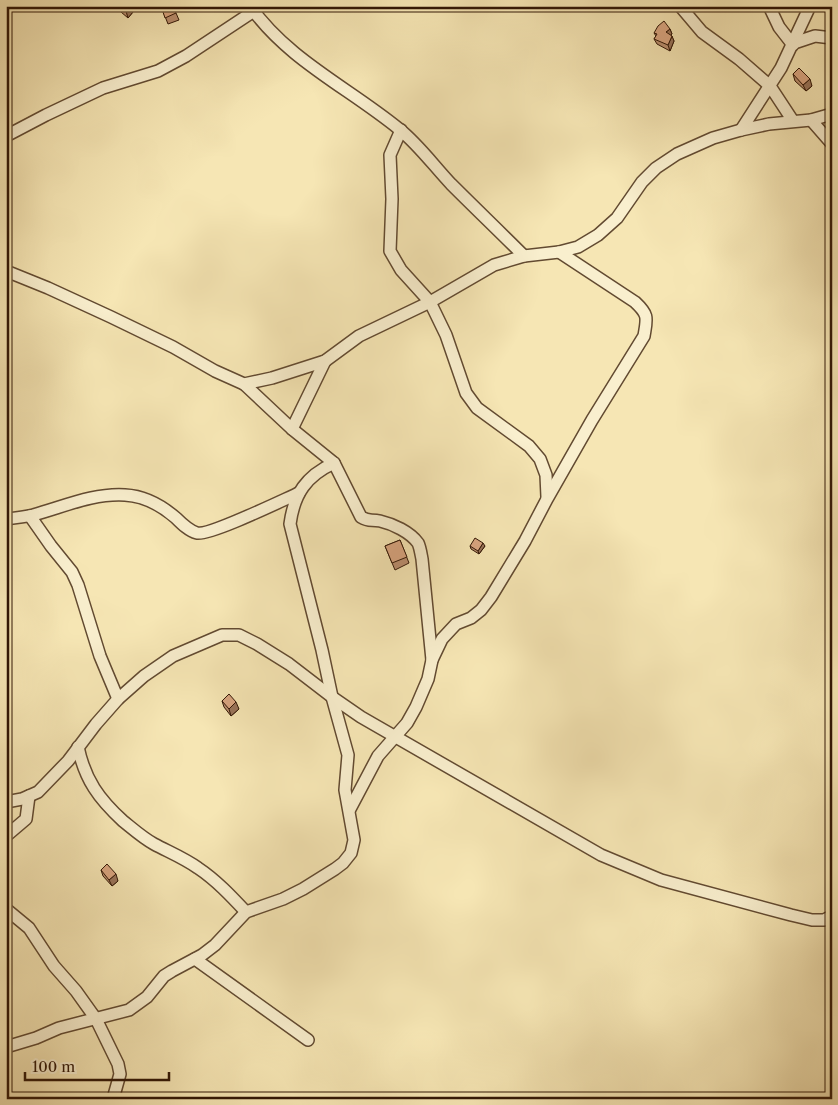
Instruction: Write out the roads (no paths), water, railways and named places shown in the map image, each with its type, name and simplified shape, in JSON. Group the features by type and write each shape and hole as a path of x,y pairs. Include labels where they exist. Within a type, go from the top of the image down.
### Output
{"street":[{"path":"680,6 702,32 745,64 770,86 792,121"},
{"path":"769,6 779,27 793,44"},
{"path":"741,130 770,86 793,44 810,6"},
{"path":"6,136 103,88 158,71 186,56 252,9 280,41 297,56 352,93 401,130 466,200 524,256"},
{"path":"793,44 815,36 832,38"},
{"path":"244,384 272,378 325,361 360,336 430,302 494,265 524,256 559,252 578,247 598,235 617,218 642,182 656,168 677,154 713,138 741,130 769,124 811,120 832,114"},
{"path":"811,120 832,144"},
{"path":"401,130 390,155 392,199 390,251 401,270 430,302 446,334 466,393 477,408 529,446 540,459 546,475 547,499"},
{"path":"350,809 378,756 407,723 422,694 428,679 432,660 442,639 456,624 471,618 481,610 491,597 592,420 644,336 645,311 635,302 559,252"},
{"path":"6,272 48,288 111,317 244,384 292,429 334,463 360,517 368,521 380,521 397,528 410,535 419,544 432,660"},
{"path":"292,429 325,361"},
{"path":"6,1047 36,1038 59,1028 129,1010 147,997 164,976 216,945 246,912 283,899 317,880 343,863 351,853 354,840 350,809 345,790 348,755 290,524 293,506 299,493 311,477 334,463"},
{"path":"6,519 30,516 96,497 126,495 144,498 159,504 189,530 198,534 228,525 299,493"},
{"path":"30,516 72,572 78,585 100,656 118,699"},
{"path":"6,802 38,792 58,773 118,699 144,676 173,656 222,634 239,635 289,664 332,697 395,737 601,855 661,880 812,920 824,920 832,916"},
{"path":"78,748 81,763 88,779 98,796 115,813 152,844 185,859 200,869 246,912"},
{"path":"6,836 26,819 29,796"},
{"path":"6,909 29,928 54,966 76,991 96,1019 118,1064 120,1074 113,1099"},
{"path":"195,959 308,1040"}]}
